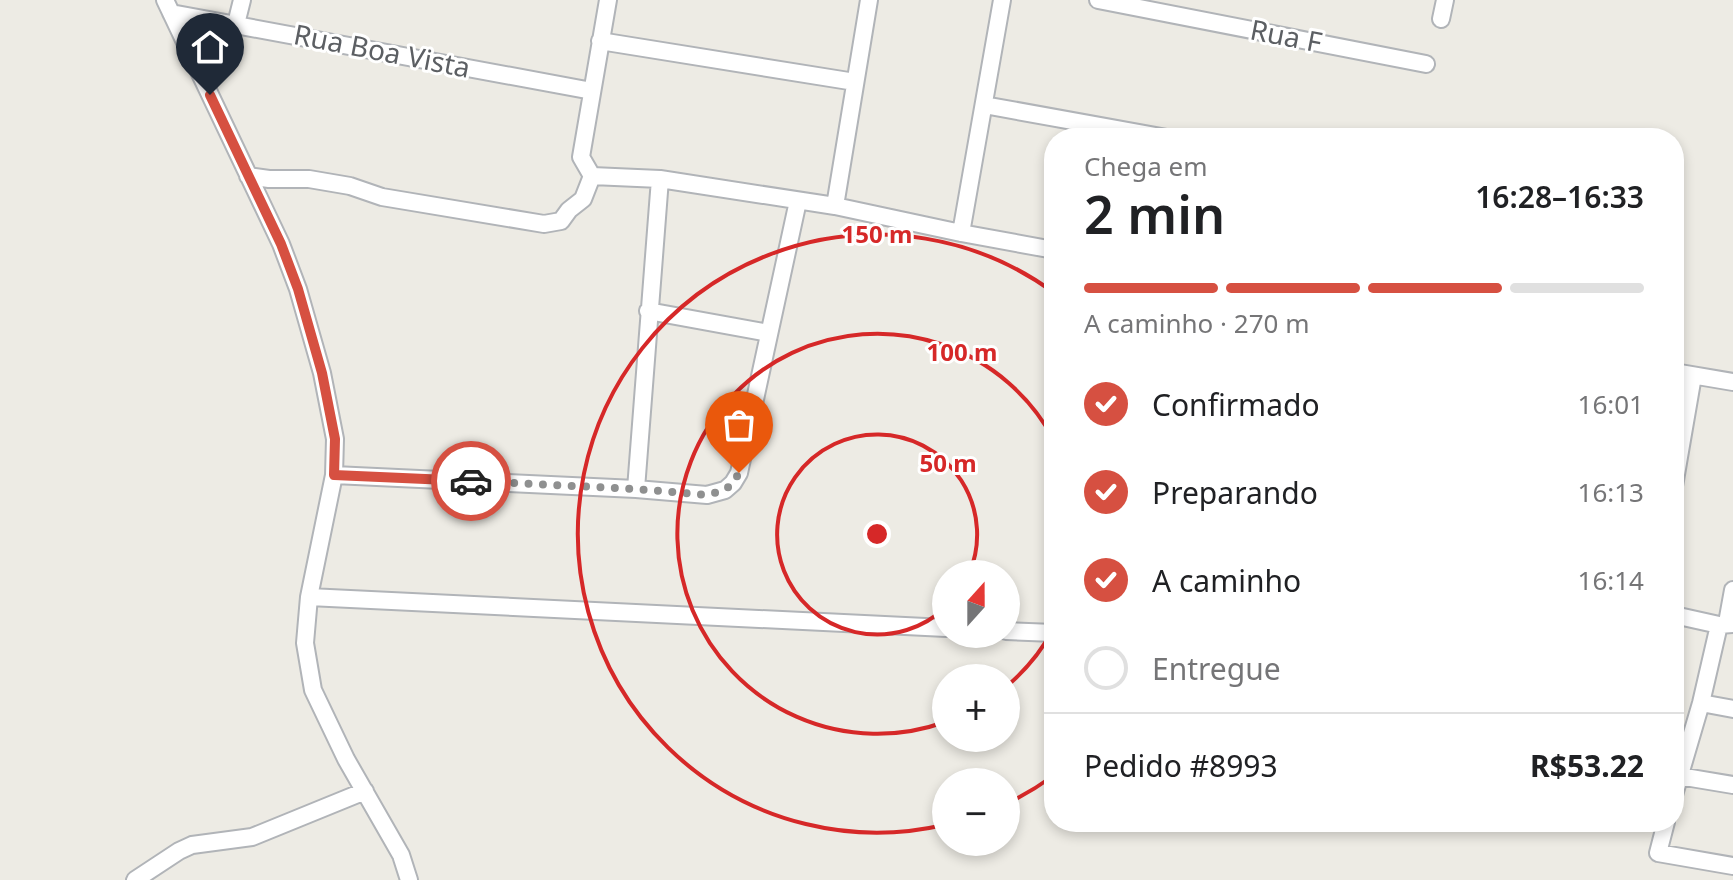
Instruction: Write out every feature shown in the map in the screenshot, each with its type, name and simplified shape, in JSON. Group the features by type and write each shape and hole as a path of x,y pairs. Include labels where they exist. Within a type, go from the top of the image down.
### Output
{"street":[{"path":"236,24 242,0"},
{"path":"592,176 581,157 608,0"},
{"path":"835,206 869,0"},
{"path":"961,233 1002,0"},
{"name":"Rua F","path":"1098,0 1426,64"},
{"path":"1441,19 1445,0"},
{"path":"168,6 281,244 322,373 335,439 334,475 309,597 305,643 313,690 346,759 401,855 409,880"},
{"name":"Rua Boa Vista","path":"168,6 236,24 592,91"},
{"path":"600,41 855,82"},
{"path":"984,105 1112,128"},
{"path":"248,176 309,179 350,186 382,197 544,224 561,221 583,199 592,176"},
{"path":"592,176 660,179 835,206 1044,248"},
{"path":"636,489 660,179"},
{"path":"334,475 707,495 725,490 739,473 798,201"},
{"path":"648,311 769,333"},
{"path":"1684,374 1733,382"},
{"path":"1684,428 1693,376"},
{"path":"1684,759 1726,624 1733,590"},
{"path":"309,597 932,627"},
{"path":"1684,617 1726,624"},
{"path":"1020,632 1044,633"},
{"path":"1701,703 1733,709"},
{"path":"1684,777 1733,785"},
{"path":"135,880 192,845 252,837 365,791"},
{"path":"1663,832 1658,853 1733,866"}],"way so far":[{"path":"471,481 707,495 725,490 739,473"}],"route":[{"path":"210,95 281,244 298,289 322,373 335,439 334,475 471,481"}]}
